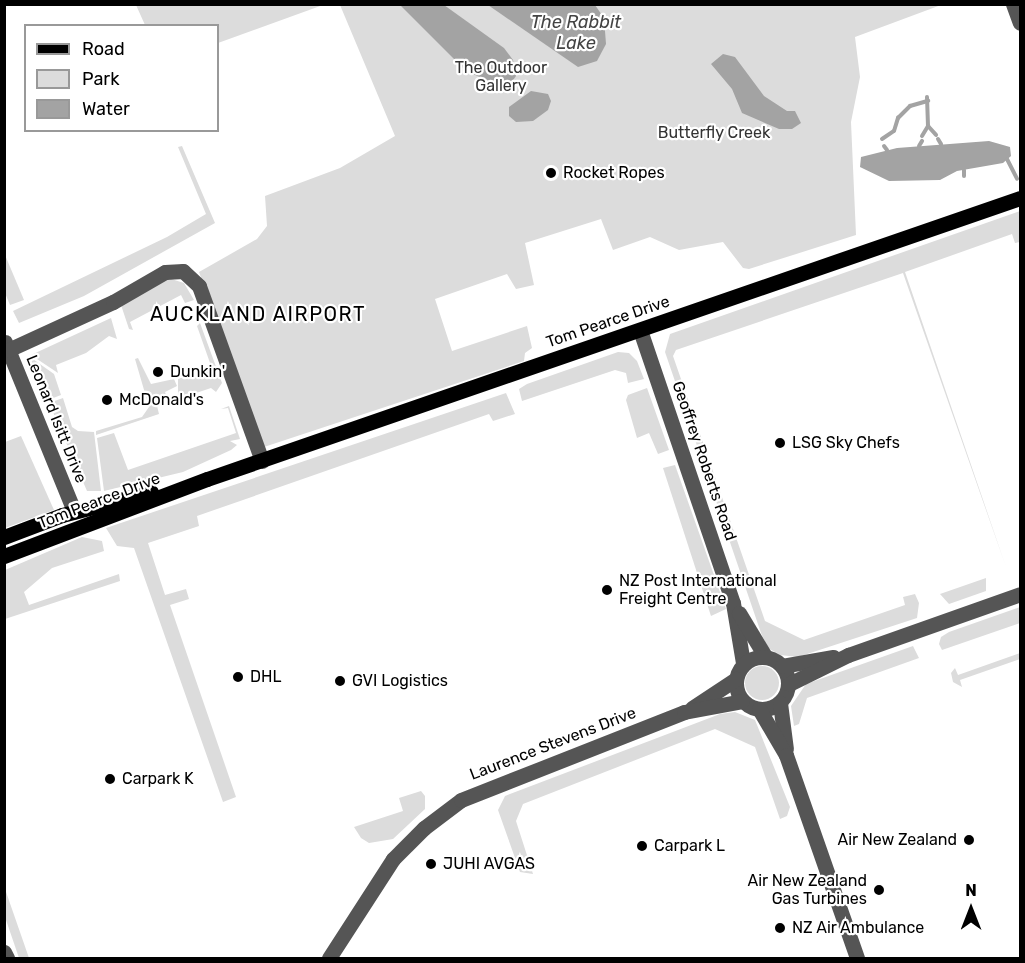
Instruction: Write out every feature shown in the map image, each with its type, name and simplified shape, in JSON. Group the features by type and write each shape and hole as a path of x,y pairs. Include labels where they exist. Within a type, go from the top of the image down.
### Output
{"main road":[{"name":"Tom Pearce Drive","path":"4,556 207,479 1020,198"},
{"name":"Tom Pearce Drive","path":"4,537 74,511 207,479"}],"street":[{"path":"1013,4 1020,23"},
{"path":"6,345 113,302 165,272 183,272 199,286 262,460"},
{"name":"Geoffrey Roberts Road","path":"640,330 733,603 743,663"},
{"name":"Leonard Isitt Drive","path":"6,345 74,511"},
{"path":"786,755 780,703 789,684 848,655 1020,594"},
{"name":"Geoffrey Roberts Road","path":"733,603 765,656"},
{"path":"848,655 783,666 765,656 743,663 736,679 742,701 759,709 786,755 857,958"},
{"path":"783,666 789,684"},
{"name":"Laurence Stevens Drive","path":"684,712 736,679"},
{"name":"Laurence Stevens Drive","path":"329,958 386,868 424,828 461,800 684,712 742,701"},
{"path":"759,709 780,703"},
{"path":"4,952 7,958"}],"green space":[{"path":"136,5 323,5 219,43 219,24 145,24"},
{"path":"340,5 941,5 855,37 860,77 851,122 856,235 749,269 743,268 723,242 679,250 650,237 613,250 601,219 525,243 534,285 516,289 507,274 435,299 452,351 527,326 532,348 525,353 524,361 264,447 199,272 257,239 267,226 265,196 340,168 395,136"},
{"path":"182,146 215,223 84,296 19,323 13,311 167,237 206,214 178,147"},
{"path":"1020,211 1020,242 1015,243 1012,234 905,272 1006,567 903,273 676,350 673,356 765,621 804,640 905,605 903,597 915,594 919,603 917,618 798,657 780,655 768,648 761,633 665,352 670,334"},
{"path":"5,255 24,300 10,305 5,293"},
{"path":"168,278 184,283 194,300 185,303 181,295 130,322 133,330 129,329 121,305"},
{"path":"111,318 117,339 109,336 86,353 56,365 58,373 31,355"},
{"path":"200,323 222,383 216,392 211,388 178,399 178,379 203,370 210,363 197,326"},
{"path":"618,352 629,353 637,361 644,379 628,383 626,373 615,370 522,401 519,389 527,384"},
{"path":"30,357 54,374 61,395 48,400"},
{"path":"138,358 151,384 174,379 177,386 165,392 169,402 157,406 159,414 96,435 96,431 142,417 149,407 135,359"},
{"path":"647,388 669,450 658,454 649,433 637,438 626,400 628,395"},
{"path":"506,393 515,414 493,421 489,414 197,516 199,526 148,543 165,595 186,589 189,599 170,605 236,797 223,802 134,548 117,546 106,528"},
{"path":"63,398 72,427 78,431 94,432 101,491 87,491 49,403"},
{"path":"229,406 240,439 230,441 237,445 231,450 183,472 104,491 97,438 114,433 128,470 236,433 228,408 221,409"},
{"path":"21,436 54,510 5,528 5,442"},
{"path":"675,465 726,609 711,616 663,468"},
{"path":"82,537 102,541 104,551 52,568 24,592 29,605 119,574 120,581 5,619 5,570"},
{"path":"986,578 986,591 949,604 940,594"},
{"path":"1020,607 1020,623 942,650 939,644 941,637 949,632"},
{"path":"913,646 919,658 807,698 799,724 794,726 791,706 806,684"},
{"path":"1020,653 1020,659 960,680 962,687 953,682 951,673 955,668 958,675"},
{"path":"762,666 774,671 779,683 774,695 762,700 750,695 745,683 750,671"},
{"path":"735,712 755,720 790,807 787,816 780,819 755,747 715,729 523,804 516,821 533,874 520,872 498,810 505,796 720,714"},
{"path":"421,791 425,796 425,809 393,839 369,843 361,838 354,827 403,811 399,798"},
{"path":"4,889 29,958 19,958 5,917"}],"water":[{"name":"The Rabbit Lake","path":"400,5 444,5 504,48 513,60 516,76 511,83 498,85 466,71"},
{"name":"The Rabbit Lake","path":"488,5 595,5 604,18 606,44 597,61 578,67"},
{"path":"723,54 735,57 764,96 787,111 795,111 801,123 792,129 779,129 742,113 732,89 711,64"},
{"path":"531,91 548,94 551,101 548,110 533,121 516,122 509,116 509,107"},
{"path":"989,141 1010,147 1011,156 1003,163 957,171 940,180 889,181 860,167 861,157 897,148"}],"waterway":[{"path":"927,97 928,126 936,135"},
{"path":"882,139 894,131 898,118 910,106 928,101"},
{"path":"922,136 928,126"},
{"path":"938,139 941,144"},
{"path":"919,146 922,141"},
{"path":"884,146 887,150"},
{"path":"1007,159 1017,179"},
{"path":"964,170 964,176"}],"place":[{"name":"Rocket Ropes","path":"551,173"},
{"name":"Dunkin'","path":"158,372"},
{"name":"McDonald's","path":"107,400"},
{"name":"LSG Sky Chefs","path":"780,443"},
{"name":"NZ Post International Freight Centre","path":"607,590"},
{"name":"DHL","path":"238,677"},
{"name":"GVI Logistics","path":"340,681"},
{"name":"Carpark K","path":"110,779"},
{"name":"Air New Zealand","path":"969,840"},
{"name":"Carpark L","path":"642,846"},
{"name":"JUHI AVGAS","path":"431,864"},
{"name":"Air New Zealand Gas Turbines","path":"879,890"},
{"name":"NZ Air Ambulance","path":"780,928"}],"district":[{"name":"AUCKLAND AIRPORT","path":"258,314"}],"park label":[{"name":"The Outdoor Gallery","path":"501,77"},
{"name":"Butterfly Creek","path":"714,133"}]}
